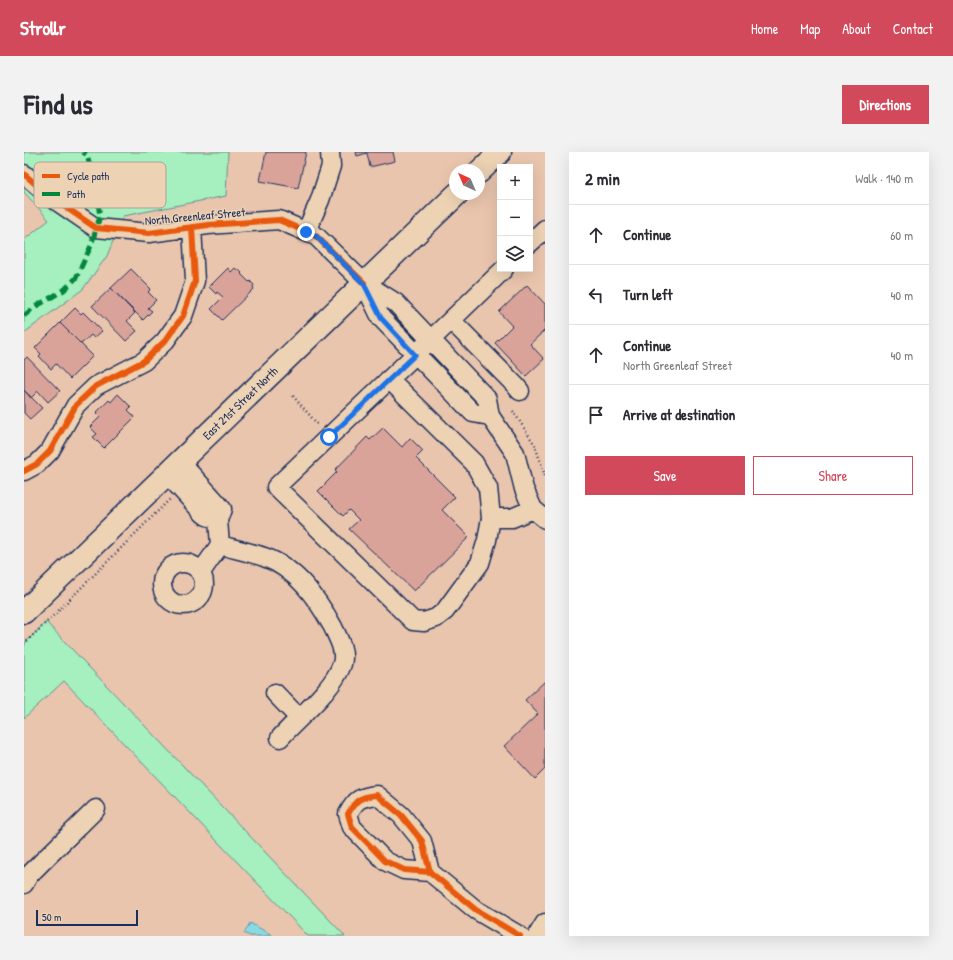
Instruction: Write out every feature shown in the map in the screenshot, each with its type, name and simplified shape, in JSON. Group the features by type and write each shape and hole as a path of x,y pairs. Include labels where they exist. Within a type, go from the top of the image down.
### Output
{"main road":[{"path":"485,166 500,152"},
{"name":"East 21st Street North","path":"24,612 176,474 364,284 451,200"}],"street":[{"path":"306,232 320,200 331,166 330,152"},
{"name":"North Greenleaf Street","path":"24,174 34,183"},
{"name":"North Greenleaf Street","path":"67,208 96,228 149,233 279,220 316,236 364,284"},
{"path":"24,471 37,464 50,451 76,405 96,386 144,361 165,341 183,316 195,281 192,228"},
{"path":"533,240 545,229"},
{"path":"389,379 474,463 488,488 491,518 487,540 480,563 445,611 436,618 424,622 413,620 276,487 501,272"},
{"path":"364,284 396,303 487,399 490,416 515,453 524,489 539,514 512,518 491,518"},
{"path":"364,284 381,318 415,355 473,413 490,416"},
{"path":"451,320 516,384 520,391"},
{"path":"176,474 207,516 218,520"},
{"path":"176,474 218,504 222,509 218,520 220,545 201,572"},
{"path":"220,545 265,557 285,568 308,588 324,611 342,644 343,663 332,682 280,738"},
{"path":"275,693 299,718"},
{"path":"430,872 422,841 401,815 377,795 363,797 353,805 348,814 352,827 385,861 404,870 430,872 476,910 520,936"},
{"path":"24,884 42,862 96,809"},
{"path":"537,936 545,924"}],"path":[{"path":"293,396 329,437"},
{"path":"514,411 535,445 545,476"},
{"path":"24,644 52,617 176,474"}],"green space":[{"path":"24,152 228,152 226,196 166,208 166,162 34,162 34,203 24,192"},
{"path":"38,208 164,208 123,216 107,256 83,289 24,333 24,240 49,220"},
{"path":"46,622 345,936 308,936 64,681 24,718 24,644"}],"water":[{"path":"250,923 272,935 250,936 244,933"}],"building":[{"path":"266,152 306,152 298,188 260,181"},
{"path":"356,152 393,152 395,161 370,167 367,153 357,156"},
{"path":"228,268 231,272 235,268 237,270 238,269 249,282 250,281 254,285 254,289 222,320 211,309 223,297 217,292 216,294 209,287"},
{"path":"131,269 151,289 148,292 156,300 148,308 152,311 143,320 111,288"},
{"path":"527,285 545,304 545,330 530,344 544,359 526,376 495,343 512,326 499,312"},
{"path":"111,288 135,313 127,321 137,331 126,341 92,306"},
{"path":"75,308 81,314 83,312 102,331 94,338 91,335 81,344 60,323"},
{"path":"60,323 93,356 70,379 56,364 51,369 39,356 41,354 35,348"},
{"path":"27,357 60,391 48,402 38,391 31,398 24,390 24,360"},
{"path":"24,390 42,408 30,419 24,413"},
{"path":"118,394 131,407 128,410 135,417 104,448 93,437 97,434 90,427 100,417 96,413 109,400 111,402"},
{"path":"383,428 402,447 410,438 423,451 416,458 455,497 442,510 469,537 414,591 349,529 359,520 349,510 343,516 318,491 337,472 335,470 367,437 370,440"},
{"path":"545,681 545,769 535,779 504,746 538,714 525,700"}],"marked path":[{"path":"83,152 87,155 89,162"},
{"path":"24,316 33,308 64,290 76,278 91,246 100,216 99,208"}],"cycle path":[{"path":"24,174 34,183"},
{"path":"67,208 96,228 149,233 208,225 279,220 316,236 364,283"},
{"path":"24,471 37,464 50,451 76,405 96,386 144,361 165,341 183,316 195,281 192,227"},
{"path":"430,872 404,870 385,861 352,827 348,814 356,802 362,798 377,795 401,815 422,841 430,872 476,910 520,936"}],"route":[{"path":"306,232 316,236 364,284 381,318 415,355 329,437"}]}
